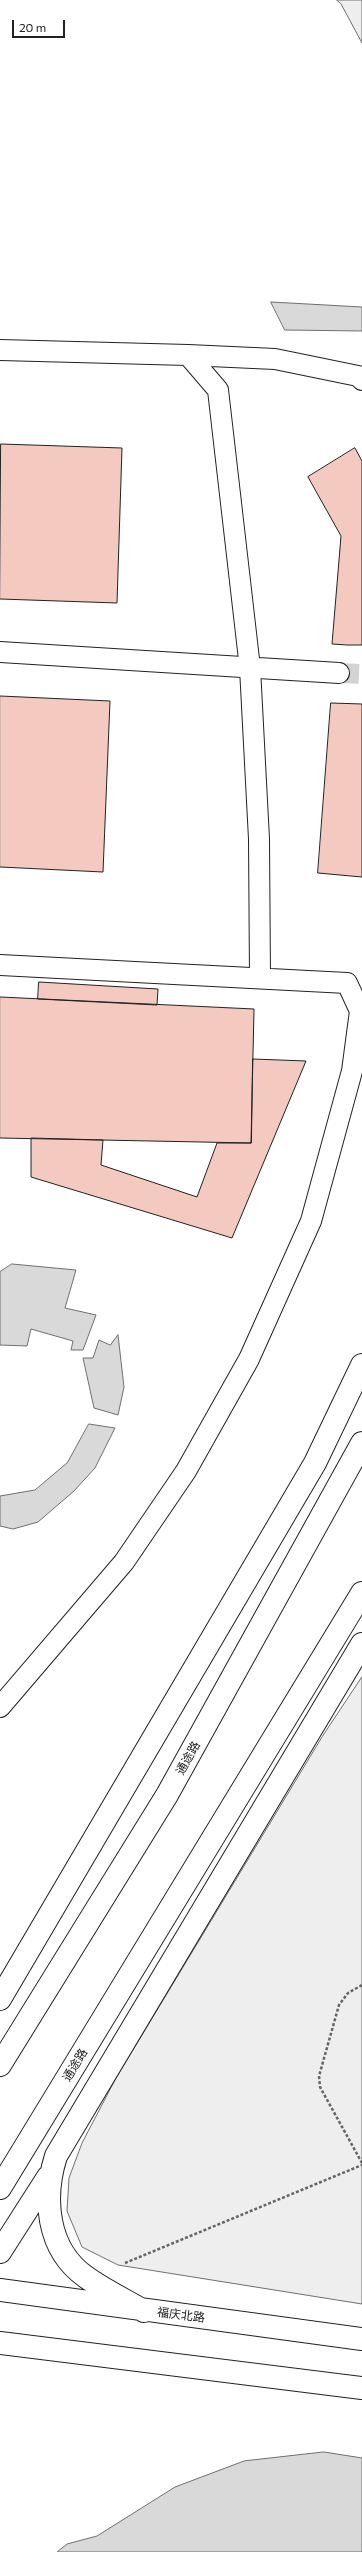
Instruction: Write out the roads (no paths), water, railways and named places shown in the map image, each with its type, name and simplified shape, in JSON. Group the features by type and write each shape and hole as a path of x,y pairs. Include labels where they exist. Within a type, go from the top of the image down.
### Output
{"main road":[{"path":"0,1999 316,1463 362,1365"},
{"name":"通途路","path":"0,2065 167,1795 362,1443"},
{"name":"通途路","path":"0,2188 362,1593"},
{"path":"144,2311 84,2276 63,2253 51,2226 48,2199 50,2175 56,2156 110,2063 362,1644"},
{"path":"0,2252 50,2175"},
{"name":"福庆北路","path":"0,2290 144,2311 362,2339"},
{"path":"0,2343 362,2388"}],"street":[{"path":"0,350 188,355 275,360 358,376 362,380"},
{"path":"188,355 218,390 250,668 259,839 260,978"},
{"path":"0,652 339,673"},
{"path":"0,965 347,983 360,1011 352,1071 311,1221 249,1359 186,1471 124,1562 0,1707"}],"tunnel":[{"path":"339,673 362,674"}]}
